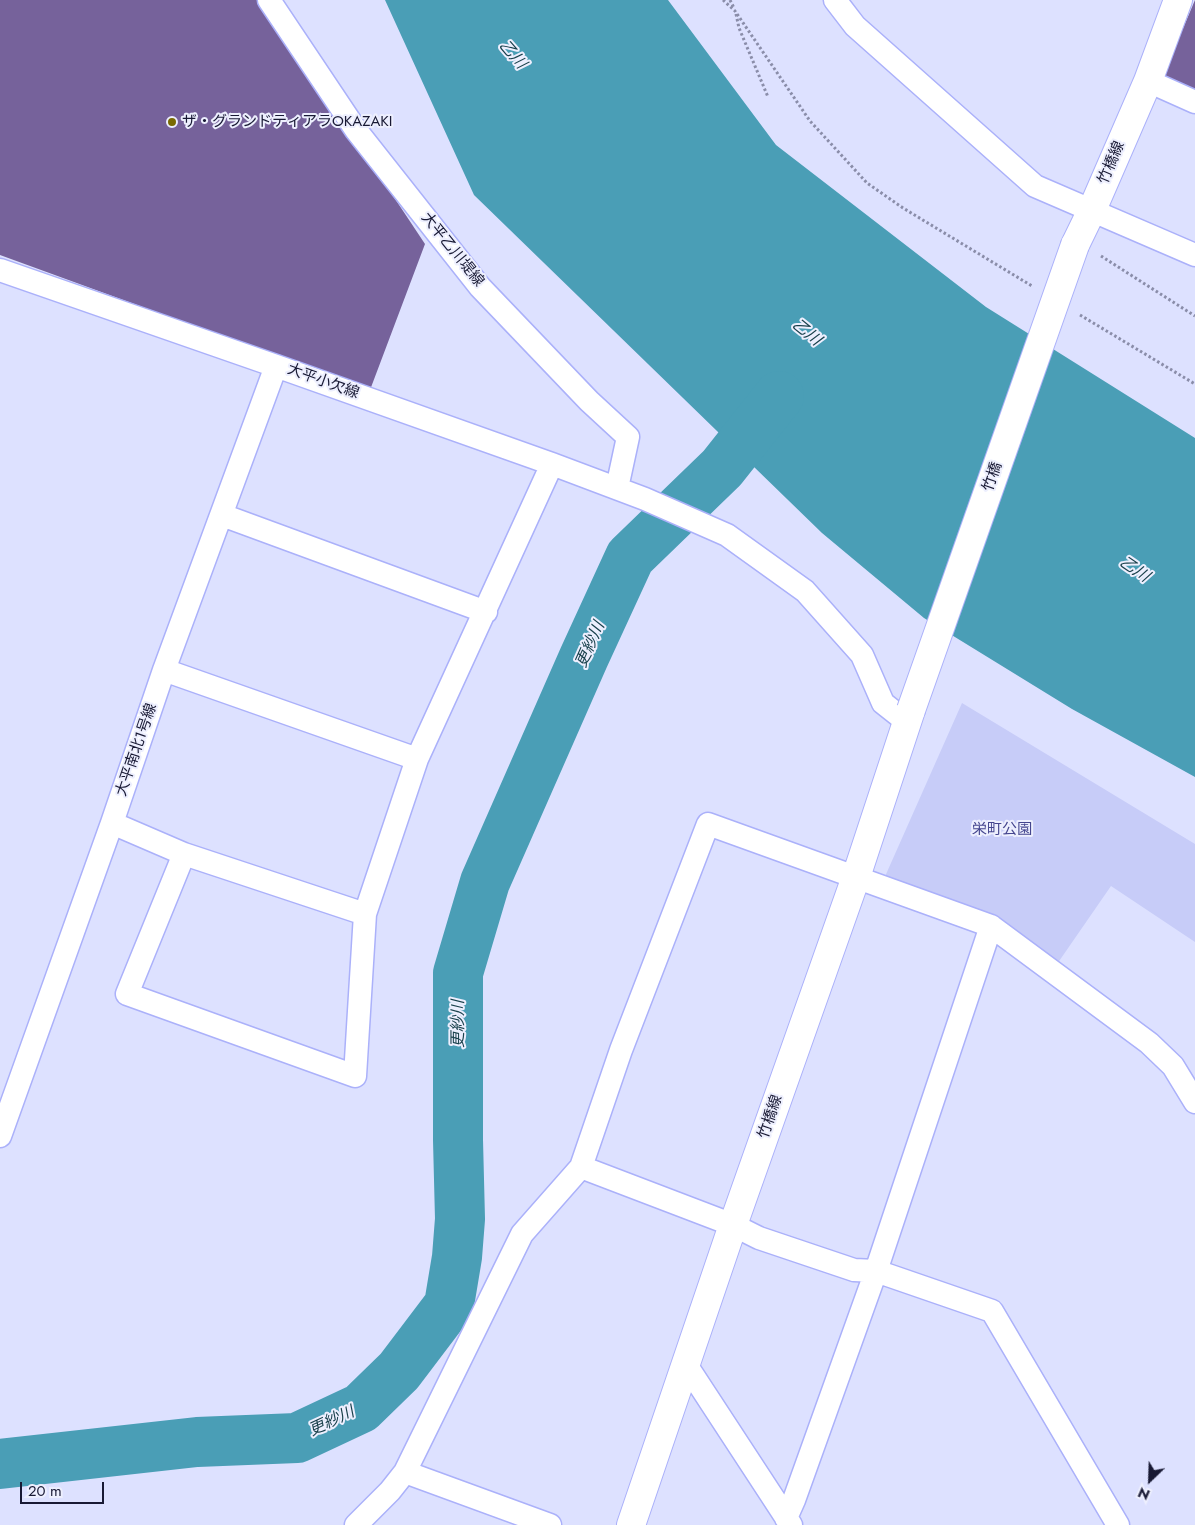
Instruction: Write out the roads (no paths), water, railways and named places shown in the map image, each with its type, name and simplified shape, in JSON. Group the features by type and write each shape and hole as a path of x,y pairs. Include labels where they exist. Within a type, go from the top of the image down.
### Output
{"street":[{"name":"大平乙川堤線","path":"269,0 356,130 480,286 589,401 628,437 617,488"},
{"path":"835,0 855,26 1035,186 1195,255"},
{"name":"竹橋線","path":"1075,244 1092,210 1148,81 1178,0"},
{"path":"1148,81 1195,102"},
{"name":"竹橋","path":"909,716 1075,244"},
{"name":"大平小欠線","path":"0,270 552,464 645,499 727,536 805,591 862,655 883,703 909,716"},
{"name":"大平南北1号線","path":"0,1136 112,823 164,670 276,366"},
{"path":"184,854 127,994 355,1076 365,914 417,760 552,464"},
{"path":"222,515 486,612"},
{"path":"164,670 417,760"},
{"name":"竹橋線","path":"632,1525 685,1363 856,877 909,716"},
{"path":"112,823 184,854 365,914"},
{"path":"356,1525 390,1491 405,1472 522,1234 581,1167 622,1050 708,824 990,926 1149,1043 1184,1066 1195,1102"},
{"path":"788,1521 876,1271 990,926"},
{"path":"581,1167 733,1224 759,1238 854,1270 876,1271 992,1311 1118,1525"},
{"path":"685,1363 788,1521"},
{"path":"405,1472 550,1525"}],"water":[{"name":"乙川","path":"385,0 668,0 776,145 986,307 1195,438 1195,777 1072,709 924,618 822,533 474,195"}],"waterway":[{"name":"更紗川","path":"0,1464 197,1442 297,1438 361,1408 399,1371 449,1305 457,1257 460,1219 458,973 485,882 630,557 722,468 779,396"}],"place":[{"name":"ザ・グランドティアラOKAZAKI","path":"172,122"}],"park label":[{"name":"栄町公園","path":"1002,830"}]}
